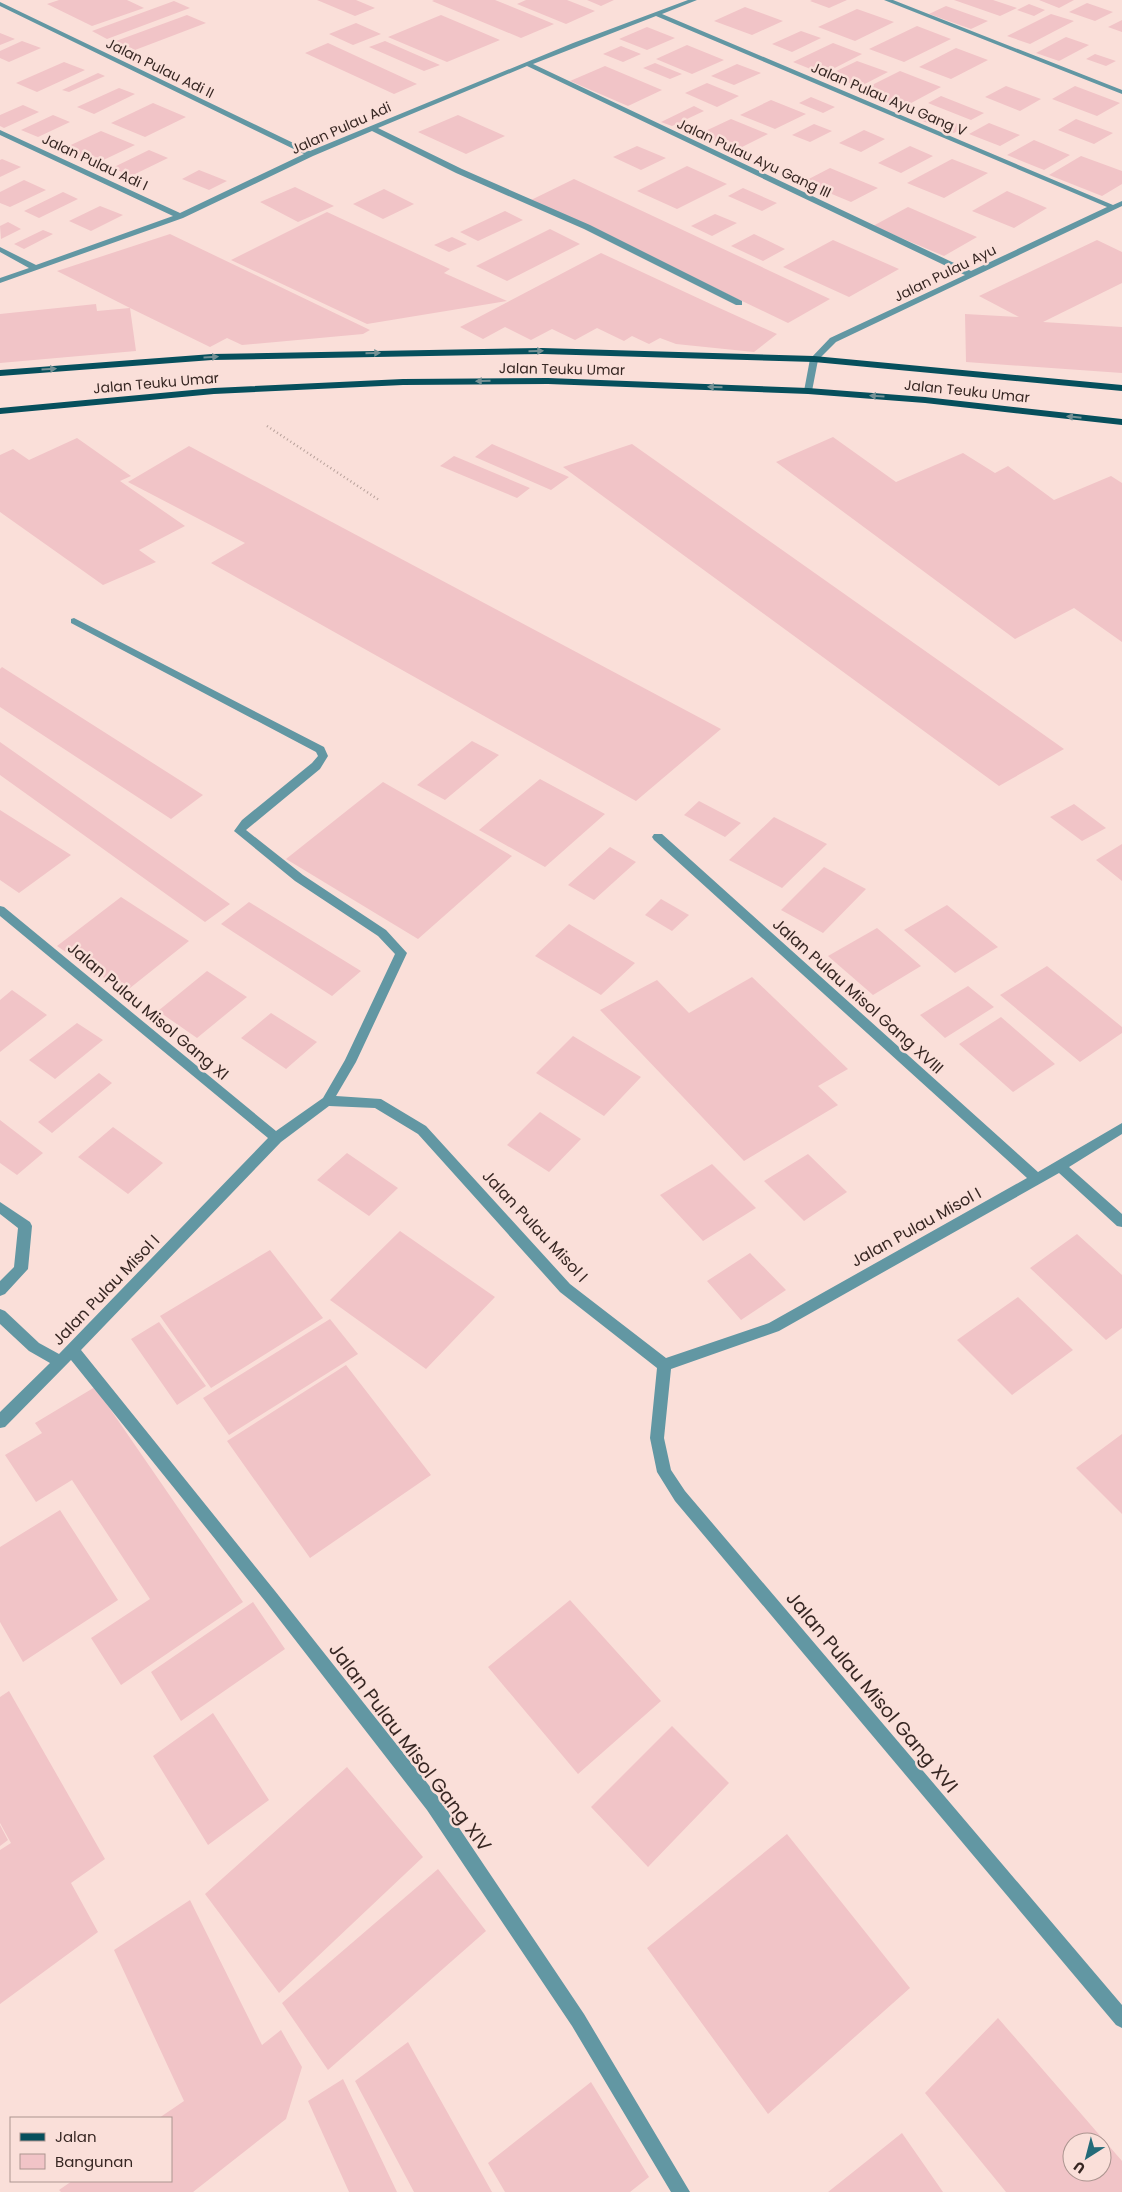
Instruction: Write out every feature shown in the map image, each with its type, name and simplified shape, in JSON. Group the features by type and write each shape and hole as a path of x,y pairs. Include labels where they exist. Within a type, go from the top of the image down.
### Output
{"main road":[{"name":"Jalan Teuku Umar","path":"0,372 212,357 542,351 814,359 992,374 1122,388"},
{"name":"Jalan Teuku Umar","path":"0,411 214,391 403,382 548,381 808,391 925,400 1122,422"}],"street":[{"name":"Jalan Pulau Adi","path":"0,281 180,216 310,154 528,64 694,0"},
{"path":"887,0 1122,92"},
{"name":"Jalan Pulau Adi II","path":"0,4 310,154"},
{"name":"Jalan Pulau Ayu Gang V","path":"656,14 1112,207"},
{"name":"Jalan Pulau Ayu Gang III","path":"528,64 970,274"},
{"path":"372,128 460,172 587,227 739,303"},
{"name":"Jalan Pulau Adi I","path":"0,132 180,216"},
{"name":"Jalan Pulau Ayu","path":"814,359 833,340 1122,203"},
{"path":"0,249 35,268"},
{"path":"808,391 814,359"},
{"path":"74,621 320,750 323,756 316,766 246,823 240,831 299,878 382,933 401,953 350,1062 327,1101"},
{"name":"Jalan Pulau Misol Gang XVIII","path":"658,837 1037,1179"},
{"name":"Jalan Pulau Misol Gang XI","path":"0,910 276,1138"},
{"name":"Jalan Pulau Misol I","path":"0,1422 276,1138 327,1101 378,1103 422,1130 565,1288 664,1365 774,1327 1060,1166 1122,1128"},
{"path":"1060,1166 1122,1222"},
{"path":"0,1207 25,1226 21,1269 0,1290"},
{"path":"0,1316 34,1347 60,1362"},
{"name":"Jalan Pulau Misol Gang XIV","path":"72,1350 270,1596 433,1804 578,2020 681,2192"},
{"name":"Jalan Pulau Misol Gang XVI","path":"664,1365 657,1438 664,1472 680,1496 1122,2019"}],"path":[{"path":"214,391 379,500"}],"building":[{"path":"59,0 127,0 144,8 92,26 47,4"},
{"path":"317,0 356,0 375,8 355,16"},
{"path":"495,0 554,24 521,38 432,1"},
{"path":"526,0 567,0 595,11 566,24 517,4"},
{"path":"587,0 614,0 601,6"},
{"path":"847,0 829,8 810,1"},
{"path":"954,0 993,0 1017,8 1000,16"},
{"path":"1039,0 1074,0 1059,8"},
{"path":"174,1 190,8 107,39 92,31"},
{"path":"1087,3 1113,12 1095,21 1069,12"},
{"path":"1029,4 1045,10 1034,16 1017,10"},
{"path":"946,6 988,21 971,29 929,14"},
{"path":"745,7 783,21 752,35 714,21"},
{"path":"857,9 894,22 855,41 818,27"},
{"path":"1051,14 1074,21 1030,44 1007,36"},
{"path":"187,15 206,23 135,50 116,41"},
{"path":"441,15 500,40 447,62 388,37"},
{"path":"1122,20 1122,32 1108,27"},
{"path":"356,23 381,34 353,45 329,34"},
{"path":"917,26 951,39 904,62 869,49"},
{"path":"647,27 675,38 647,50 619,39"},
{"path":"801,31 821,38 792,52 772,44"},
{"path":"0,33 15,39 0,45"},
{"path":"1066,37 1089,45 1059,61 1036,53"},
{"path":"22,41 41,48 9,62 0,58 0,51"},
{"path":"385,41 440,65 424,71 369,47"},
{"path":"328,43 417,84 394,94 305,53"},
{"path":"833,43 862,54 823,74 793,62"},
{"path":"687,45 724,60 692,74 656,59"},
{"path":"621,46 641,54 623,62 603,54"},
{"path":"956,48 988,60 951,79 919,67"},
{"path":"1095,54 1116,61 1106,66 1086,59"},
{"path":"857,61 888,72 859,87 828,75"},
{"path":"64,62 85,70 37,92 16,83"},
{"path":"655,63 682,74 670,79 643,68"},
{"path":"737,64 761,73 734,85 711,76"},
{"path":"605,66 662,90 628,106 570,81"},
{"path":"900,71 941,87 900,109 858,92"},
{"path":"98,73 105,76 69,92 62,90"},
{"path":"707,83 739,96 717,107 685,93"},
{"path":"1006,86 1041,99 1020,111 985,97"},
{"path":"1075,86 1120,103 1097,116 1052,99"},
{"path":"119,88 135,94 94,114 77,107"},
{"path":"941,96 984,113 971,120 928,103"},
{"path":"811,97 835,107 823,113 799,103"},
{"path":"771,100 806,114 775,129 740,115"},
{"path":"153,103 186,117 145,137 111,123"},
{"path":"23,105 39,112 4,128 0,126 0,115"},
{"path":"694,106 704,111 672,126 661,122"},
{"path":"932,114 965,127 954,133 920,120"},
{"path":"53,115 70,122 38,137 21,130"},
{"path":"458,115 505,136 466,154 418,132"},
{"path":"731,119 768,134 736,150 699,134"},
{"path":"1076,119 1113,133 1094,144 1058,130"},
{"path":"989,123 1020,135 1000,146 969,134"},
{"path":"814,124 832,131 810,142 792,135"},
{"path":"864,130 885,139 861,152 839,143"},
{"path":"101,131 135,145 95,164 60,150"},
{"path":"1034,140 1070,155 1044,170 1007,155"},
{"path":"637,146 666,158 641,170 613,157"},
{"path":"910,146 933,156 901,173 878,163"},
{"path":"149,150 168,158 131,176 112,168"},
{"path":"1081,156 1122,171 1122,184 1102,196 1049,175"},
{"path":"2,159 21,167 0,177 0,160"},
{"path":"952,159 988,173 944,198 907,183"},
{"path":"687,166 727,184 677,209 637,191"},
{"path":"830,168 878,188 851,202 803,182"},
{"path":"199,170 227,181 209,190 182,179"},
{"path":"574,179 830,299 788,323 531,200"},
{"path":"24,180 46,190 10,207 0,203 0,192"},
{"path":"295,187 334,206 298,222 260,202"},
{"path":"743,188 777,203 762,211 728,196"},
{"path":"384,189 414,204 383,219 353,204"},
{"path":"1007,191 1047,208 1014,228 972,211"},
{"path":"63,192 78,199 39,218 24,211"},
{"path":"100,206 123,215 91,231 69,221"},
{"path":"908,207 977,237 944,256 873,226"},
{"path":"505,211 523,220 478,241 460,232"},
{"path":"327,212 450,269 444,273 507,301 367,324 231,260"},
{"path":"715,214 737,223 712,236 691,226"},
{"path":"8,222 21,229 1,239 0,226"},
{"path":"550,229 580,244 507,281 476,266"},
{"path":"43,230 53,234 24,249 14,244"},
{"path":"170,234 370,330 363,334 242,345 227,338 210,347 57,271"},
{"path":"754,234 785,249 763,261 731,246"},
{"path":"452,237 467,244 449,252 434,245"},
{"path":"833,240 899,269 849,297 783,267"},
{"path":"1097,240 1122,252 1122,283 1043,322 1122,327 1122,373 966,362 965,314 1019,317 979,296"},
{"path":"601,253 777,334 754,352 676,344 660,338 649,344 632,336 624,341 597,328 575,340 552,329 531,340 505,327 483,339 460,327"},
{"path":"96,304 97,311 130,308 136,351 0,363 0,314"},
{"path":"833,437 896,482 963,453 995,473 1008,466 1054,500 1111,476 1122,483 1122,642 1074,608 1015,639 776,462"},
{"path":"77,438 131,476 120,481 185,526 139,550 156,562 103,585 0,512 0,455 13,449 29,460"},
{"path":"492,444 569,477 551,490 475,457"},
{"path":"632,444 1064,749 999,786 563,467"},
{"path":"189,446 721,729 636,801 211,563 245,543 128,482"},
{"path":"454,456 530,488 517,498 440,466"},
{"path":"2,667 203,795 171,819 0,707 0,669"},
{"path":"472,741 499,755 445,800 417,785"},
{"path":"0,742 230,904 205,922 0,775"},
{"path":"540,779 605,814 545,867 479,830"},
{"path":"383,782 512,856 418,939 286,859"},
{"path":"699,801 741,823 725,837 684,815"},
{"path":"1074,804 1106,828 1082,841 1050,817"},
{"path":"0,810 71,855 19,893 0,880"},
{"path":"774,817 827,844 782,888 729,860"},
{"path":"1122,844 1122,881 1096,860"},
{"path":"610,847 636,862 594,900 568,885"},
{"path":"824,867 866,889 823,933 781,910"},
{"path":"121,897 189,941 125,992 57,946"},
{"path":"661,899 689,915 672,931 645,915"},
{"path":"249,902 361,971 332,996 221,924"},
{"path":"947,905 998,947 955,973 904,930"},
{"path":"569,924 635,963 601,995 535,956"},
{"path":"877,928 921,966 873,995 828,956"},
{"path":"1047,966 1122,1027 1122,1033 1080,1062 1000,995"},
{"path":"207,971 247,997 197,1038 158,1011"},
{"path":"752,977 848,1069 818,1086 838,1105 744,1161 600,1010 657,980 689,1013"},
{"path":"968,986 994,1007 945,1038 920,1015"},
{"path":"12,990 47,1015 0,1052 0,1000"},
{"path":"271,1013 317,1042 286,1069 241,1038"},
{"path":"1001,1017 1055,1064 1013,1092 959,1044"},
{"path":"77,1023 103,1040 55,1079 29,1060"},
{"path":"573,1036 641,1077 604,1116 536,1073"},
{"path":"99,1073 112,1083 52,1133 38,1122"},
{"path":"540,1112 581,1139 549,1172 507,1145"},
{"path":"0,1120 43,1153 17,1175 0,1163"},
{"path":"113,1127 163,1163 128,1194 78,1157"},
{"path":"347,1153 398,1188 369,1216 317,1180"},
{"path":"808,1154 847,1192 804,1221 764,1181"},
{"path":"712,1164 756,1208 703,1241 660,1195"},
{"path":"400,1231 495,1297 426,1369 330,1300"},
{"path":"1077,1234 1122,1275 1122,1328 1106,1340 1030,1268"},
{"path":"270,1250 323,1318 211,1388 160,1316"},
{"path":"750,1253 786,1290 741,1320 707,1281"},
{"path":"1018,1297 1073,1350 1012,1395 957,1340"},
{"path":"330,1319 358,1354 229,1435 203,1398"},
{"path":"159,1322 206,1386 177,1405 131,1339"},
{"path":"346,1365 431,1475 310,1558 227,1441"},
{"path":"95,1387 243,1602 121,1685 91,1638 150,1599 72,1480 36,1502 5,1455 42,1433 35,1423"},
{"path":"1122,1434 1122,1514 1076,1468"},
{"path":"60,1510 118,1600 23,1662 0,1622 0,1547"},
{"path":"570,1600 661,1701 578,1774 488,1667"},
{"path":"253,1602 285,1649 181,1721 151,1672"},
{"path":"9,1691 105,1859 71,1883 98,1932 0,2004 0,1850 11,1843 0,1823 0,1697"},
{"path":"213,1713 269,1800 208,1845 153,1756"},
{"path":"672,1726 729,1783 648,1867 591,1807"},
{"path":"347,1767 423,1857 279,1993 205,1894"},
{"path":"0,1825 8,1840 0,1846"},
{"path":"787,1834 910,1988 768,2114 647,1948"},
{"path":"438,1869 486,1931 328,2070 282,2003"},
{"path":"190,1900 262,2045 281,2030 302,2067 286,2119 193,2192 61,2192 59,2190 71,2182 172,2182 172,2117 160,2117 184,2101 114,1950"},
{"path":"998,2018 1097,2132 1062,2132 1062,2182 1112,2182 1112,2149 1122,2161 1122,2192 1006,2192 925,2093"},
{"path":"408,2042 492,2192 414,2192 355,2081"},
{"path":"343,2079 397,2192 349,2192 308,2101"},
{"path":"591,2082 649,2177 630,2192 505,2192 488,2163"},
{"path":"902,2133 943,2192 828,2192"}]}
